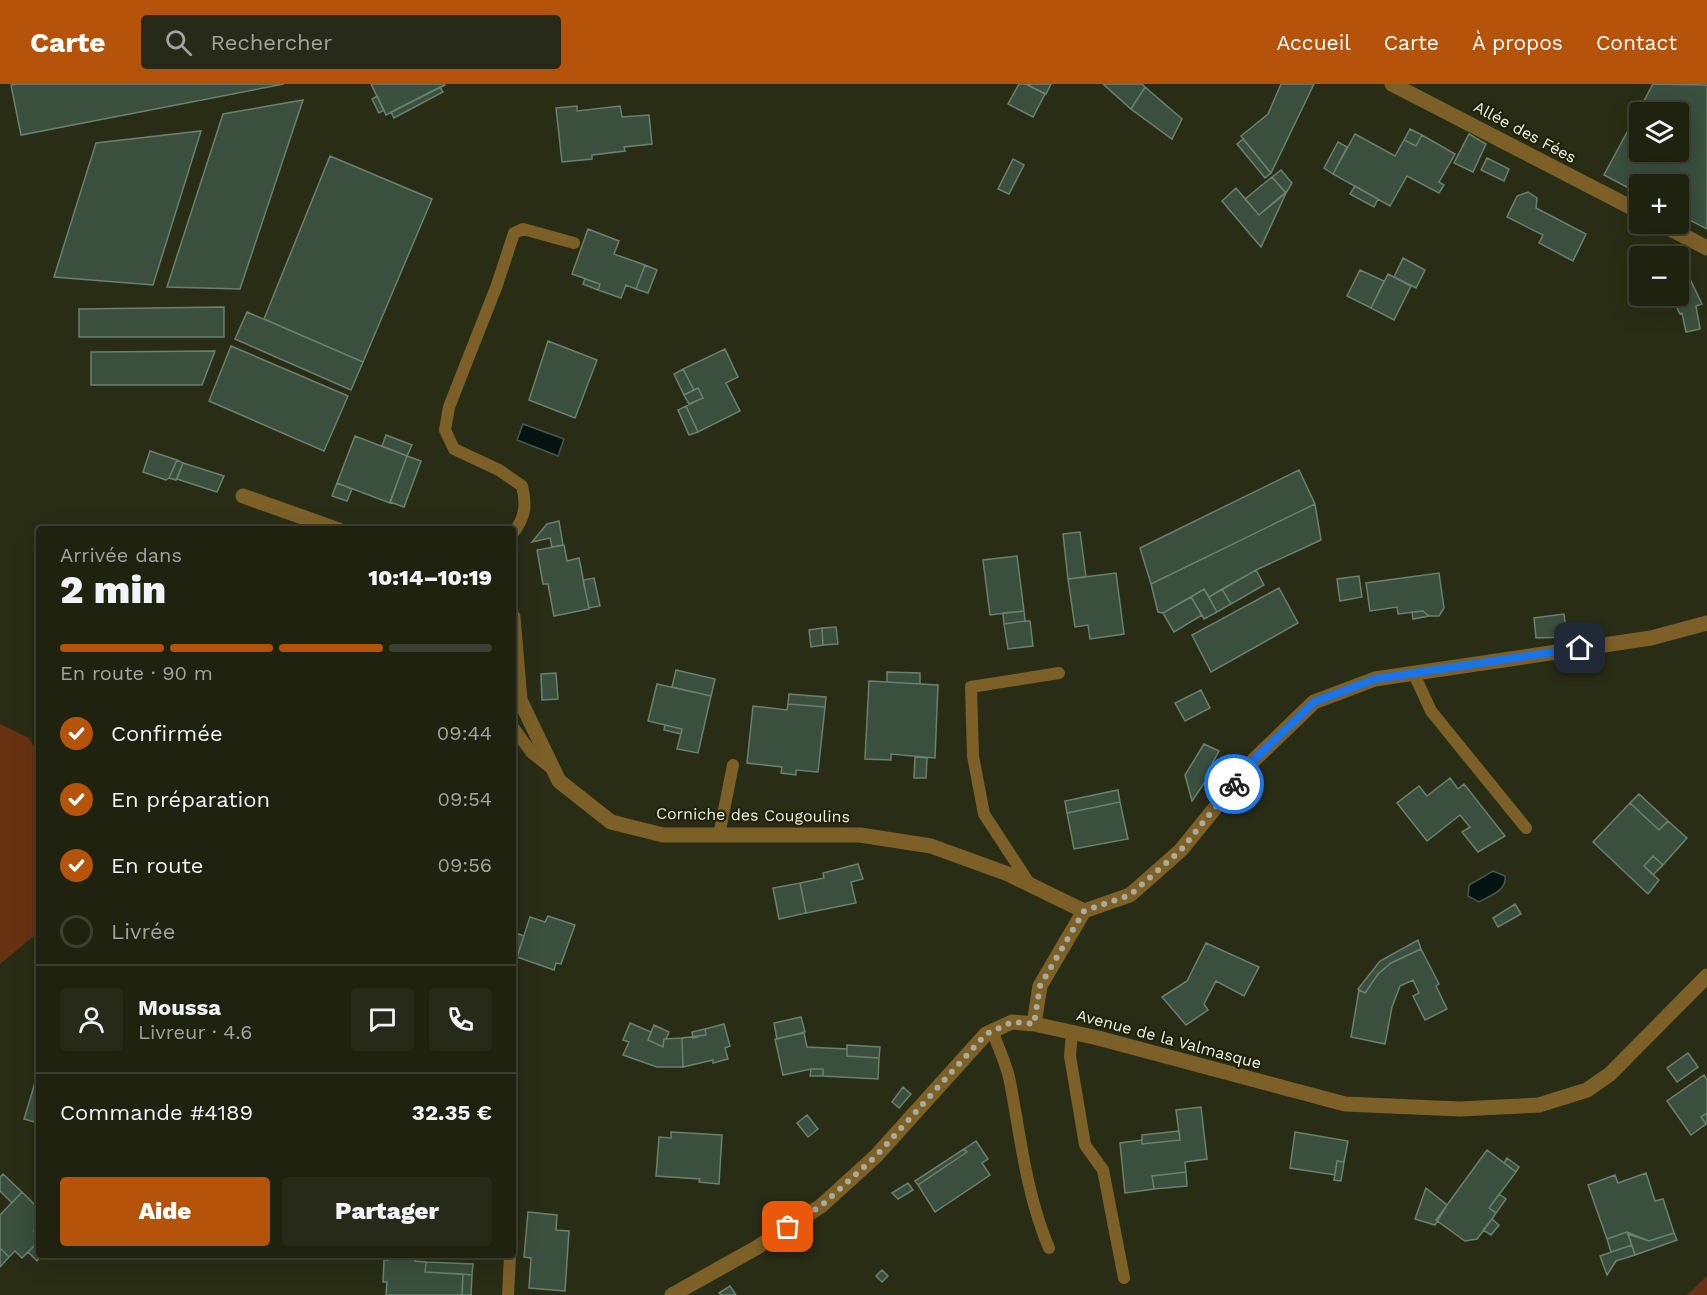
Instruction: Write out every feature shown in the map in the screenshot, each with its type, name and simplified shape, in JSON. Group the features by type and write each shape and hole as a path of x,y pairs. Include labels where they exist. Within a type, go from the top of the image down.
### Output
{"street":[{"name":"Allée des Fées","path":"1392,84 1629,206"},
{"path":"1680,234 1707,248"},
{"path":"243,496 328,526"},
{"path":"1034,1024 1040,986 1084,911 1130,895 1181,850 1254,760 1314,702 1375,679 1651,638 1707,623"},
{"name":"Corniche des Cougoulins","path":"516,653 520,700 559,781 611,822 663,835 860,836 931,846 1029,884 1084,911"},
{"name":"Avenue de la Valmasque","path":"992,1030 1012,1022 1034,1024 1345,1104 1460,1109 1539,1105 1587,1090 1610,1074 1707,976"},
{"path":"672,1295 756,1248 821,1206 876,1156 992,1030"}],"lane":[{"path":"516,529 527,503 522,486 499,470 454,449 445,430 449,408 514,233 522,229 574,243"},
{"path":"1029,884 984,814 973,756 971,687 1059,673"},
{"path":"1414,674 1431,711 1526,828"},
{"path":"516,731 531,752 552,768"},
{"path":"720,835 733,765"},
{"path":"992,1030 1010,1080 1022,1158 1038,1222 1049,1248"},
{"path":"1072,1032 1070,1056 1085,1145 1103,1170 1124,1278"},
{"path":"508,1295 510,1258"}],"shaded area":[{"path":"523,424 564,439 558,456 517,440"},
{"path":"0,724 29,738 36,750 36,934 0,964"},
{"path":"1493,871 1505,876 1500,889 1479,902 1468,896 1469,885"},
{"path":"1707,1276 1707,1295 1687,1295"}],"building":[{"path":"284,84 21,135 11,85"},
{"path":"371,84 444,84 445,85 386,115"},
{"path":"1019,84 1026,84 1045,94 1033,117 1008,104"},
{"path":"1026,84 1051,84 1046,94"},
{"path":"1103,84 1142,84 1145,87 1131,109"},
{"path":"1281,84 1314,84 1271,173 1241,136 1268,114"},
{"path":"1653,84 1707,85 1707,229 1689,220 1689,174 1629,174 1629,188 1604,175 1629,129 1629,162 1689,162 1689,102 1643,102"},
{"path":"440,87 443,92 394,118 391,112"},
{"path":"1145,87 1182,119 1172,139 1131,109"},
{"path":"377,96 384,110 379,113 372,99"},
{"path":"303,100 240,289 167,287 223,114"},
{"path":"577,106 577,111 620,106 622,117 649,115 652,144 624,147 625,151 592,155 592,159 562,162 556,108"},
{"path":"1410,129 1422,135 1416,146 1404,140"},
{"path":"201,131 153,285 54,277 96,143"},
{"path":"1355,134 1395,156 1404,140 1416,146 1422,135 1455,154 1439,182 1444,185 1439,193 1407,176 1390,206 1333,174"},
{"path":"1469,134 1486,144 1473,172 1454,163"},
{"path":"1243,139 1271,173 1265,178 1237,144"},
{"path":"1338,142 1347,147 1333,174 1324,168"},
{"path":"330,156 432,199 363,362 264,319"},
{"path":"1487,158 1509,169 1504,181 1481,170"},
{"path":"1013,159 1024,165 1009,194 998,189"},
{"path":"1281,170 1292,183 1286,193 1272,177"},
{"path":"1272,177 1286,193 1259,215 1245,199"},
{"path":"1355,186 1378,199 1374,207 1350,194"},
{"path":"1236,188 1259,215 1287,191 1261,247 1222,201"},
{"path":"1528,192 1537,198 1536,208 1586,234 1573,261 1539,243 1543,235 1507,217 1517,196"},
{"path":"588,229 619,241 614,254 645,265 636,289 626,285 621,298 598,290 600,284 572,274"},
{"path":"1403,258 1425,270 1416,288 1394,277"},
{"path":"645,265 657,270 648,293 636,289"},
{"path":"1360,270 1384,281 1371,308 1347,296"},
{"path":"1388,274 1411,286 1394,320 1371,308"},
{"path":"585,279 600,284 598,290 583,284"},
{"path":"1689,279 1702,304 1696,306 1700,329 1686,332 1682,313 1680,314 1676,306 1689,306"},
{"path":"224,307 224,337 79,337 79,309"},
{"path":"247,312 363,362 351,390 235,339"},
{"path":"548,341 597,360 575,418 529,400"},
{"path":"231,346 348,396 324,451 209,401"},
{"path":"725,349 738,377 726,383 740,411 698,432 686,406 703,398 698,388 694,390 683,369"},
{"path":"215,351 202,385 91,385 91,352"},
{"path":"683,369 694,390 684,395 674,374"},
{"path":"698,388 703,398 689,404 684,395"},
{"path":"686,406 698,432 689,435 678,410"},
{"path":"386,435 412,445 407,456 382,446"},
{"path":"355,436 407,456 390,503 337,483"},
{"path":"150,451 177,460 166,480 143,472"},
{"path":"407,456 421,461 404,507 390,502"},
{"path":"177,460 183,463 176,480 169,478"},
{"path":"183,463 224,476 217,492 177,479"},
{"path":"1299,470 1315,504 1151,584 1140,548"},
{"path":"337,483 352,489 347,501 332,496"},
{"path":"1315,504 1321,540 1256,570 1209,597 1204,589 1163,613 1158,612 1151,584"},
{"path":"559,521 563,545 552,547 550,538 532,542 547,524"},
{"path":"1080,532 1086,577 1068,579 1063,534"},
{"path":"564,545 567,561 579,558 589,609 554,616 548,584 543,584 537,550"},
{"path":"1017,556 1024,611 990,615 983,560"},
{"path":"1256,570 1264,585 1231,604 1222,589"},
{"path":"1116,573 1124,634 1090,639 1088,625 1075,627 1068,579"},
{"path":"1439,573 1444,608 1439,616 1429,616 1423,611 1398,614 1397,607 1370,611 1366,583"},
{"path":"1359,576 1362,597 1340,601 1337,579"},
{"path":"594,578 600,606 589,608 583,580"},
{"path":"1279,588 1298,623 1211,672 1192,635"},
{"path":"1204,589 1217,612 1204,619 1191,597"},
{"path":"1222,589 1231,604 1217,612 1209,597"},
{"path":"1191,597 1202,615 1174,632 1163,613"},
{"path":"1024,611 1025,621 1004,624 1003,613"},
{"path":"1423,611 1429,616 1413,619 1412,612"},
{"path":"1564,614 1567,637 1536,638 1534,618"},
{"path":"1030,621 1033,646 1008,649 1004,624"},
{"path":"836,627 838,644 823,645 822,628"},
{"path":"822,628 823,645 811,647 809,630"},
{"path":"676,670 715,679 711,696 672,687"},
{"path":"887,672 920,673 920,684 887,682"},
{"path":"556,673 558,699 542,700 541,674"},
{"path":"869,681 938,685 935,758 891,754 891,760 865,759"},
{"path":"657,684 711,696 698,753 677,749 682,729 648,721"},
{"path":"1201,690 1210,708 1185,721 1175,703"},
{"path":"789,694 826,697 825,707 788,704"},
{"path":"788,704 825,707 818,772 796,770 796,775 781,773 782,767 747,763 753,706 787,710"},
{"path":"665,725 682,729 681,734 664,730"},
{"path":"1204,744 1219,751 1205,777 1207,779 1192,801 1185,775"},
{"path":"915,757 927,758 926,778 914,778"},
{"path":"1450,778 1458,789 1464,784 1505,836 1478,852 1462,832 1470,827 1460,815 1427,841 1397,803 1419,786 1427,796"},
{"path":"1118,790 1120,802 1067,813 1065,801"},
{"path":"1639,794 1668,821 1659,830 1630,803"},
{"path":"1120,802 1128,839 1074,849 1067,813"},
{"path":"1630,803 1659,830 1668,821 1687,838 1663,865 1653,856 1644,866 1659,880 1648,894 1593,842"},
{"path":"1653,856 1663,865 1653,875 1644,866"},
{"path":"858,864 863,879 851,882 856,903 806,913 800,883 824,878 823,873"},
{"path":"800,883 806,913 779,919 773,888"},
{"path":"1515,904 1521,914 1498,927 1493,918"},
{"path":"548,916 575,925 561,964 556,963 554,970 517,957 530,917 545,922"},
{"path":"516,933 524,936 516,957"},
{"path":"1418,940 1421,949 1391,963 1378,974 1365,993 1358,989 1380,961"},
{"path":"1206,943 1259,967 1244,996 1216,981 1204,1004 1208,1010 1186,1025 1162,997 1187,981"},
{"path":"1421,949 1439,984 1436,986 1447,1009 1425,1020 1413,996 1419,993 1413,980 1400,986 1392,1007 1385,1044 1351,1037 1359,990 1365,993 1378,974 1391,963"},
{"path":"801,1017 805,1032 777,1039 774,1023"},
{"path":"630,1023 651,1032 648,1040 663,1047 664,1039 682,1038 683,1067 657,1067 623,1055 629,1042 623,1040"},
{"path":"724,1024 730,1046 725,1048 728,1059 683,1067 682,1038 706,1035 705,1029"},
{"path":"654,1025 669,1032 664,1039 663,1047 648,1040"},
{"path":"705,1029 706,1035 693,1038 692,1032"},
{"path":"804,1033 807,1047 847,1049 847,1056 879,1058 878,1079 823,1076 823,1069 783,1075 775,1039"},
{"path":"847,1045 880,1047 879,1058 847,1056"},
{"path":"1688,1053 1698,1067 1677,1082 1667,1068"},
{"path":"811,1069 823,1069 823,1076 810,1076"},
{"path":"1704,1075 1707,1080 1707,1113 1701,1117 1706,1124 1691,1135 1667,1101"},
{"path":"36,1079 36,1122 24,1119"},
{"path":"903,1087 911,1094 899,1108 892,1102"},
{"path":"1201,1107 1207,1159 1185,1162 1186,1172 1152,1176 1154,1189 1125,1193 1120,1143 1142,1140 1142,1144 1180,1140 1176,1110"},
{"path":"1707,1113 1707,1123 1706,1124 1701,1117"},
{"path":"807,1115 818,1129 808,1137 797,1123"},
{"path":"1179,1131 1180,1140 1142,1144 1142,1135"},
{"path":"671,1132 722,1135 719,1184 699,1182 700,1179 656,1176 659,1137 671,1138"},
{"path":"1295,1132 1348,1141 1344,1162 1337,1161 1335,1175 1290,1168"},
{"path":"976,1141 988,1159 982,1163 990,1175 935,1212 918,1185 967,1152 964,1149"},
{"path":"964,1149 967,1152 918,1185 915,1181"},
{"path":"1487,1150 1516,1172 1489,1208 1496,1213 1492,1219 1477,1239 1465,1241 1436,1220"},
{"path":"1507,1158 1519,1167 1516,1172 1504,1163"},
{"path":"1337,1161 1344,1162 1341,1181 1334,1180"},
{"path":"1186,1172 1187,1186 1154,1189 1152,1176"},
{"path":"1646,1173 1655,1201 1663,1199 1674,1233 1649,1241 1627,1232 1607,1239 1588,1185 1615,1175 1618,1183"},
{"path":"3,1174 22,1192 12,1203 0,1191 0,1177"},
{"path":"908,1183 913,1190 898,1199 892,1193"},
{"path":"1426,1188 1447,1205 1435,1225 1415,1219"},
{"path":"22,1192 36,1206 36,1229 34,1231 36,1244 22,1258 15,1251 9,1257 0,1248 0,1215"},
{"path":"1499,1194 1506,1199 1496,1213 1489,1208"},
{"path":"528,1212 557,1215 556,1230 569,1231 565,1291 529,1288 531,1258 524,1257"},
{"path":"1492,1219 1499,1225 1491,1235 1483,1230"},
{"path":"1627,1232 1632,1245 1611,1252 1607,1239"},
{"path":"1674,1233 1677,1240 1635,1255 1628,1234 1649,1241"},
{"path":"36,1244 36,1258 39,1258 37,1261 28,1252"},
{"path":"1632,1245 1635,1255 1616,1261 1607,1275 1600,1256"},
{"path":"0,1248 9,1257 0,1267"},
{"path":"388,1258 415,1258 415,1261 426,1262 425,1272 463,1274 462,1295 386,1295 387,1282 383,1282 384,1260"},
{"path":"426,1262 473,1264 472,1275 425,1272"},
{"path":"882,1270 888,1276 882,1282 876,1276"},
{"path":"463,1274 472,1275 471,1295 462,1295"},
{"path":"730,1286 736,1295 719,1293"}],"way so far":[{"path":"788,1227 821,1206 876,1156 986,1034 1012,1022 1034,1024 1040,986 1084,911 1130,895 1181,850 1234,784"}],"route":[{"path":"1234,784 1254,760 1314,702 1375,679 1580,648"}]}
